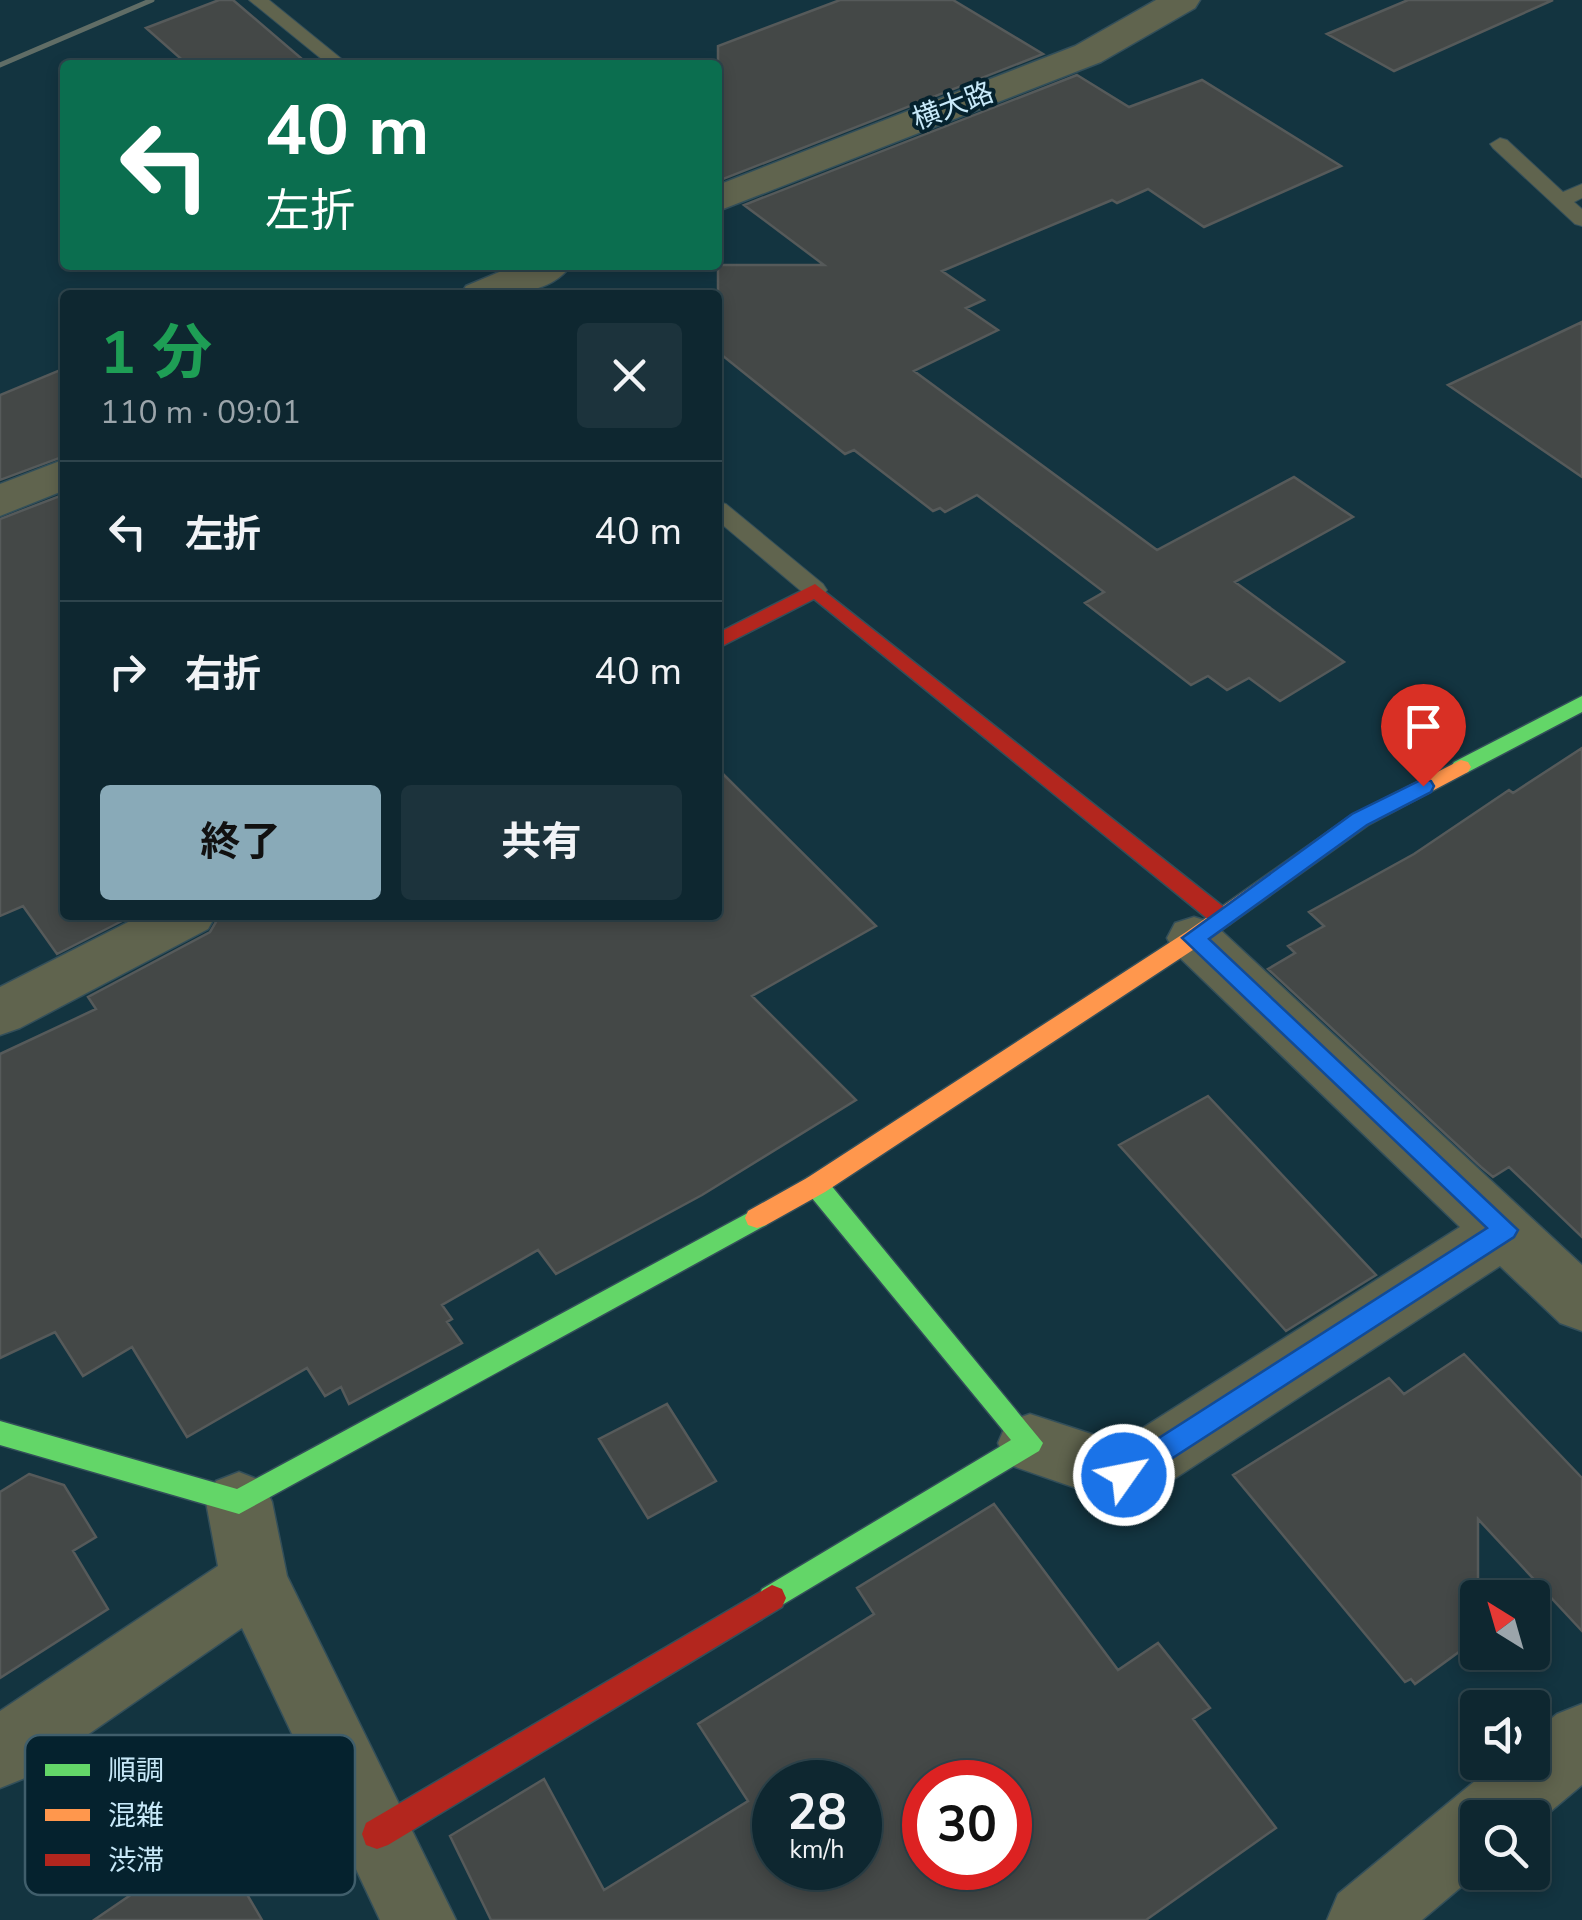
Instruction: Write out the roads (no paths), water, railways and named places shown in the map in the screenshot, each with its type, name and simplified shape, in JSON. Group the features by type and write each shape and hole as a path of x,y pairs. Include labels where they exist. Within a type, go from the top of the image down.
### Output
{"street":[{"name":"横大路","path":"722,197 1088,54 1170,2"},
{"path":"492,290 538,270"},
{"path":"0,501 60,475"},
{"path":"722,639 815,590 1208,928 1582,1304"},
{"path":"0,1433 238,1502 816,1185 1208,928 1360,820 1582,703"},
{"path":"0,1013 179,920"},
{"path":"816,1185 1030,1442 1124,1475 1506,1230"},
{"path":"377,1834 1030,1442"},
{"path":"238,1502 254,1580 329,1735"},
{"path":"26,1735 254,1580"},
{"path":"0,1753 25,1736"},
{"path":"1509,1800 1582,1739"},
{"path":"355,1789 419,1920"},
{"path":"1364,1920 1460,1841"}],"lane":[{"path":"258,0 334,60"},
{"path":"1500,144 1582,220"},
{"path":"1561,200 1582,190"},
{"path":"722,512 815,590"}],"railway":[{"path":"0,65 152,0"}]}
